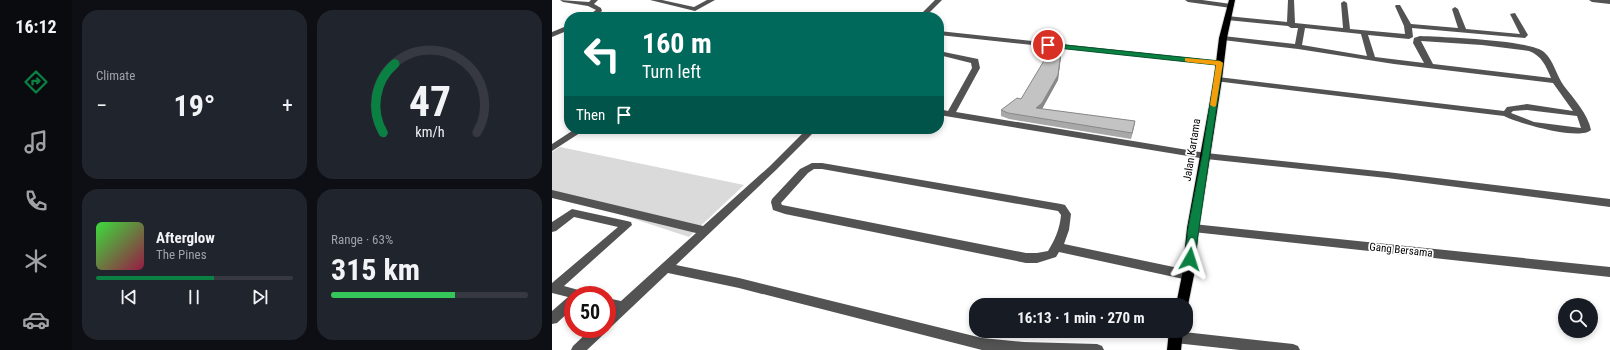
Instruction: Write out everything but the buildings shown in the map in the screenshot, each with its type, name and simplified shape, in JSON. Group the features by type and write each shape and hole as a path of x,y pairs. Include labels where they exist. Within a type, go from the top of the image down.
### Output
{"main road":[{"name":"Jalan Kartama","path":"1183,298 1188,275 1193,228 1218,79 1223,38 1231,3"}],"street":[{"path":"564,0 593,2 599,9 595,12"},
{"path":"657,0 695,9 712,0"},
{"path":"926,12 939,0"},
{"path":"1188,0 1231,3"},
{"path":"1291,0 1291,26"},
{"path":"1592,0 1610,2"},
{"path":"1344,3 1347,31"},
{"path":"1227,18 1291,26 1409,37 1408,26 1398,6"},
{"path":"1455,9 1463,31"},
{"path":"1408,26 1522,36 1524,35 1513,14"},
{"path":"1298,47 1302,27"},
{"path":"552,35 564,29"},
{"path":"1364,32 1371,57"},
{"path":"944,34 1220,63"},
{"path":"1223,38 1556,81"},
{"path":"1218,79 1506,114 1522,122 1553,128 1586,130 1586,127 1579,114 1537,51 1514,46 1420,38 1417,40 1417,43 1429,65"},
{"path":"944,54 975,61 976,68 951,114"},
{"path":"1506,114 1510,109 1527,107 1579,114"},
{"path":"944,113 1206,156 1387,175 1610,203"},
{"path":"552,148 573,134"},
{"path":"616,314 706,231 807,134"},
{"path":"812,166 822,166 1062,208 1066,214 1066,224 1057,247 1052,254 1037,258 1026,258 785,210 776,207 776,202 804,171 812,166"},
{"path":"552,194 706,231"},
{"path":"552,228 572,213 627,225 553,288"},
{"name":"Gang Bersama","path":"1193,228 1610,272"},
{"path":"1057,247 1188,275"},
{"path":"666,268 739,283 982,344 1024,348 1097,350"},
{"path":"553,288 564,291"},
{"path":"616,305 623,307"},
{"path":"552,319 564,308"},
{"path":"578,350 591,338"},
{"path":"1175,339 1293,350"}],"shaded area":[{"path":"560,147 744,185 689,237 552,192 552,152"}],"slow traffic":[{"path":"1188,60 1220,63 1214,105"}],"route":[{"path":"1048,45 1220,63 1206,156 1193,228 1190,259"}]}
